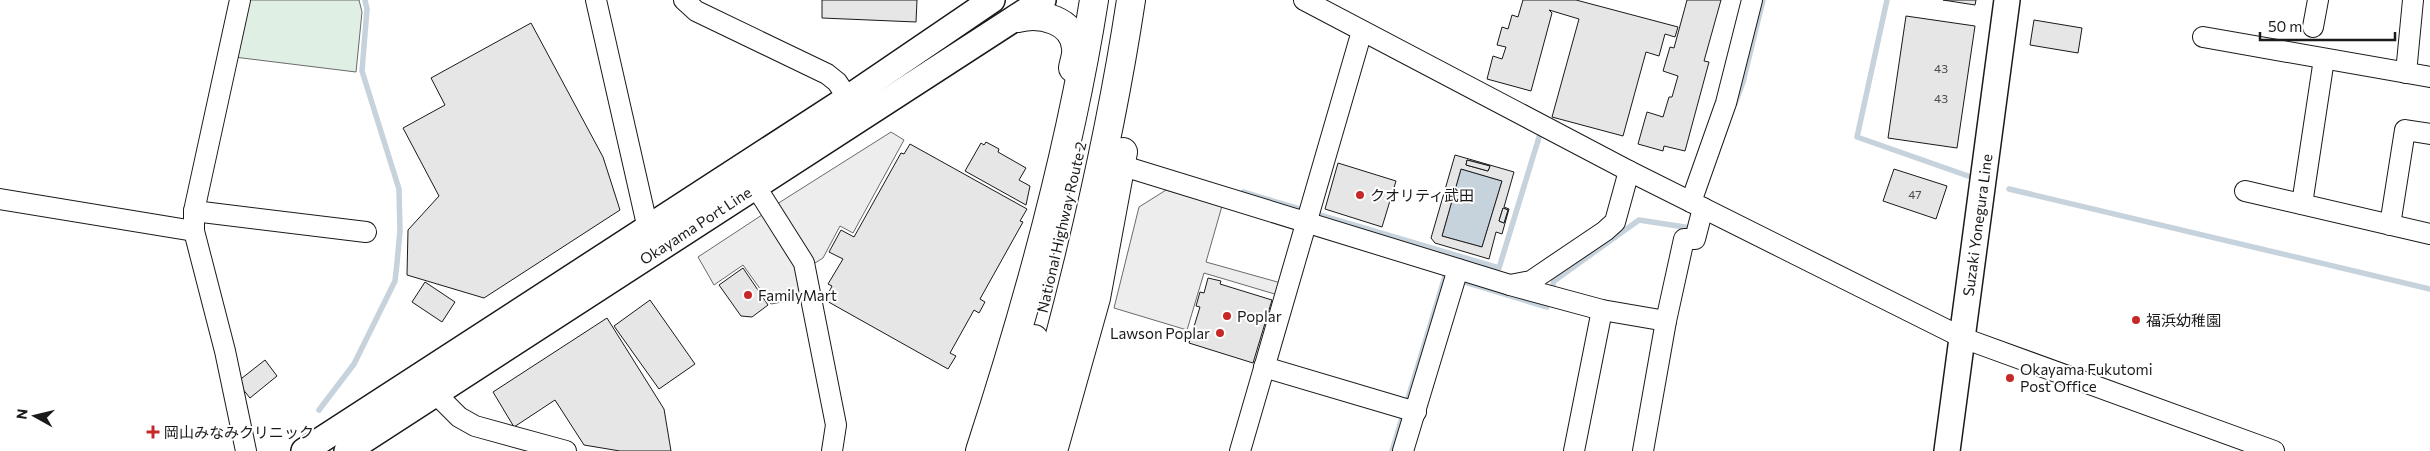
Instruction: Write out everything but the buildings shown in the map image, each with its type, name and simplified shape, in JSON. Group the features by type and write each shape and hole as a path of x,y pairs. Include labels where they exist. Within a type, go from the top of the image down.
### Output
{"highway":[{"path":"980,451 1014,349 1056,183 1087,44 1094,0"},
{"name":"National Highway Route 2","path":"1003,451 1025,377 1076,169 1107,0"},
{"name":"National Highway Route 2","path":"1028,451 1048,384 1099,177 1131,0"},
{"path":"1053,451 1096,298 1148,0"},
{"path":"1018,18 1031,15 1053,19 1072,34 1076,48 1056,154 1056,183"}],"main road":[{"name":"Okayama Port Line","path":"304,451 654,238 855,109 990,36 1043,0"},
{"name":"Suzaki Yonegura Line","path":"1947,451 2007,0"},
{"name":"Okayama Port Line","path":"347,451 435,393 654,238 756,187 855,109 978,4"}],"street":[{"path":"240,0 194,221 225,351 246,451"},
{"path":"596,0 654,238"},
{"path":"684,0 696,11 827,74 837,82 855,109"},
{"path":"1304,0 1629,170 1963,338 2274,451"},
{"path":"1644,451 1666,320 1684,239 1695,238 1698,205 1752,0"},
{"path":"2313,27 2318,0"},
{"path":"2406,73 2413,0"},
{"path":"978,4 990,36"},
{"path":"1240,451 1362,31"},
{"path":"2203,38 2430,77"},
{"path":"2302,204 2324,58"},
{"path":"2390,225 2405,130 2430,134"},
{"path":"1120,165 1308,215 1452,271 1602,310 1666,320"},
{"path":"1510,285 1531,281 1605,231 1614,222 1629,170"},
{"path":"756,187 804,262 836,425 832,451"},
{"path":"2245,191 2430,234"},
{"path":"0,199 194,221 366,232"},
{"path":"1403,451 1408,409 1452,271"},
{"path":"1574,451 1602,310"},
{"path":"1264,367 1408,409"},
{"path":"435,393 459,417 475,426 566,451"}],"green space":[{"path":"246,0 359,0 362,12 356,72 234,57"}],"shaded area":[{"path":"891,132 904,140 853,233 840,226 823,258 815,263 777,204"},
{"path":"1461,169 1502,181 1482,247 1442,236"},
{"path":"1166,190 1222,206 1206,262 1281,283 1278,295 1204,273 1187,330 1114,308 1139,207"},
{"path":"765,213 800,268 804,298 771,304 743,265 714,285 698,257"}],"waterway":[{"path":"319,410 354,364 395,281 400,231 399,189 362,71 367,9 365,0"},
{"path":"1735,104 1743,82 1763,0"},
{"path":"1887,0 1857,137 1971,177"},
{"path":"1243,192 1499,268 1540,134"},
{"path":"2009,189 2430,289"},
{"path":"1445,276 1547,307 1554,281 1639,220 1691,228"},
{"path":"1392,451 1446,273"}],"place":[{"name":"クオリティ武田","path":"1360,195"},
{"name":"FamilyMart","path":"748,295"},
{"name":"Poplar","path":"1227,316"},
{"name":"福浜幼稚園","path":"2136,320"},
{"name":"Lawson Poplar","path":"1220,333"},
{"name":"Okayama Fukutomi Post Office","path":"2010,378"},
{"name":"岡山みなみクリニック","path":"153,432"}]}
